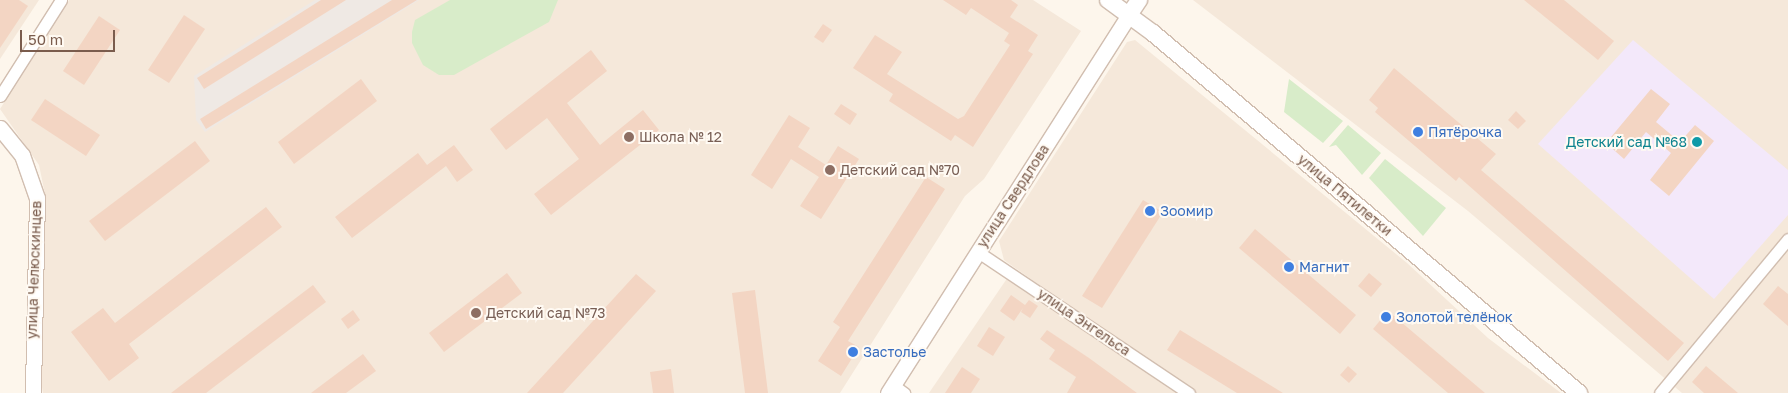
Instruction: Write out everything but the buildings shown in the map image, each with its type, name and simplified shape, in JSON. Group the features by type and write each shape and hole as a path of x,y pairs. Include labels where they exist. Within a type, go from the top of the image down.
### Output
{"main road":[{"name":"улица Пятилетки","path":"1108,0 1129,15 1579,393"},
{"name":"улица Свердлова","path":"1129,15 1139,0"}],"street":[{"path":"0,96 61,0"},
{"name":"улица Свердлова","path":"895,390 978,252 1129,15"},
{"name":"улица Челюскинцев","path":"0,128 22,155 37,198 33,393"},
{"path":"1660,393 1788,239"},
{"name":"улица Энгельса","path":"978,252 1190,393"}],"shaded area":[{"path":"0,0 39,0 0,59"},
{"path":"69,0 1033,0 1081,31 984,179 965,196 840,393 43,393 39,370 45,194 39,165 0,109"},
{"path":"315,0 419,0 205,132 196,120 194,76"},
{"path":"1193,0 1788,0 1788,393 1682,393 1468,211"},
{"path":"1135,40 1407,263 1488,338 1561,393 1192,393 1004,260 999,241 1127,42"},
{"path":"1633,40 1788,170 1788,215 1714,299 1538,144"},
{"path":"1008,277 1177,393 929,393"}],"green space":[{"path":"450,0 558,0 549,22 454,75 439,75 423,65 412,43 412,32 415,20"},
{"path":"1289,79 1343,121 1323,143 1284,112"},
{"path":"1348,125 1381,153 1362,175 1336,145 1329,147"},
{"path":"1385,159 1446,208 1423,236 1369,178"}],"place":[{"name":"Пятёрочка","path":"1418,132"},
{"name":"Школа № 12","path":"629,137"},
{"name":"Детский сад №68","path":"1697,142"},
{"name":"Детский сад №70","path":"830,170"},
{"name":"Зоомир","path":"1150,211"},
{"name":"Магнит","path":"1289,267"},
{"name":"Детский сад №73","path":"476,313"},
{"name":"Золотой телёнок","path":"1386,317"},
{"name":"Застолье","path":"853,352"}]}
